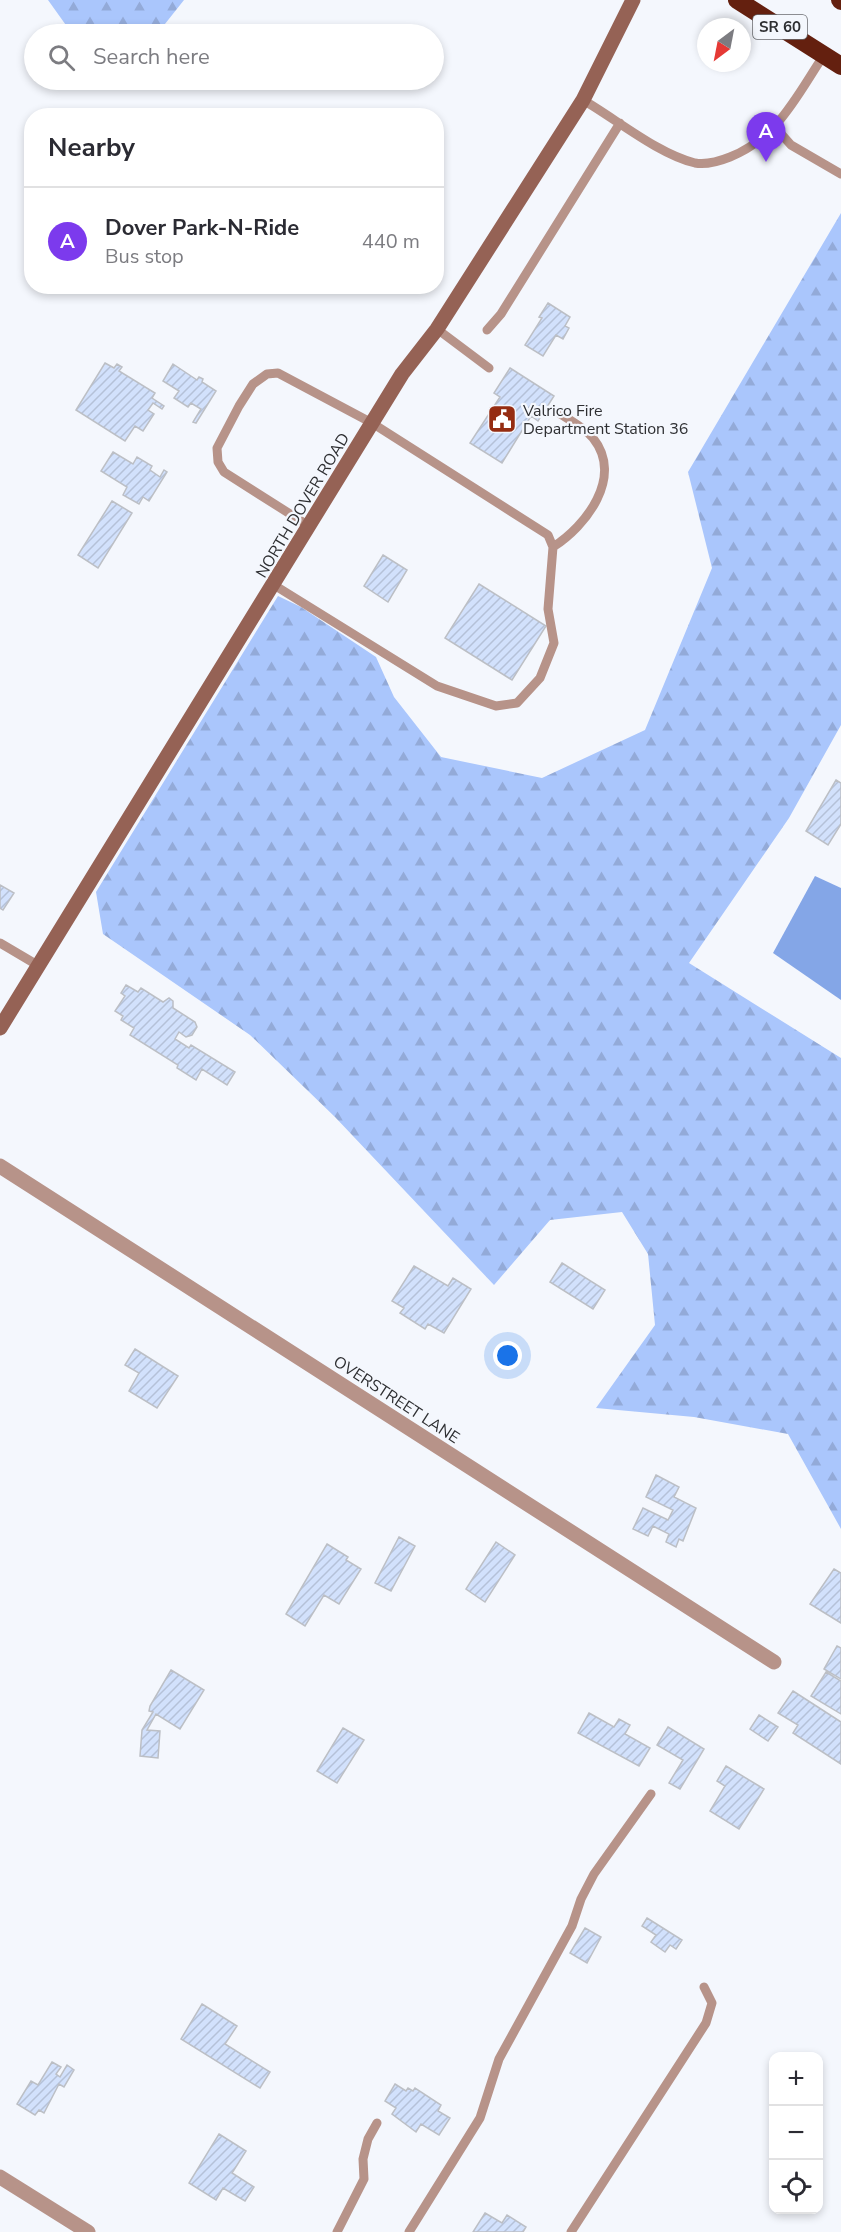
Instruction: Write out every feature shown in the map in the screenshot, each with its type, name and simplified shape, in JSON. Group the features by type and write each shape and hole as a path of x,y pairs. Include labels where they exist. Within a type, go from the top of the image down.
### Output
{"highway":[{"name":"SR 60","path":"737,0 841,66"}],"street":[{"name":"NORTH DOVER ROAD","path":"0,1028 402,374 437,329 583,100 633,0"},
{"name":"OVERSTREET LANE","path":"0,1166 774,1662"},
{"path":"0,2176 88,2232"}],"lane":[{"path":"583,100 666,151 696,163 718,161 744,151 766,137 824,55"},
{"path":"487,330 501,314 620,123"},
{"path":"775,127 791,145 841,174"},
{"path":"437,329 489,368"},
{"path":"274,585 437,686 496,706 517,703 540,678 554,643 548,599 553,547 548,535 372,423 278,373 267,374 253,384 239,406 217,447 218,462 224,472 309,526"},
{"path":"553,547 570,536 593,507 604,483 605,463 592,437 559,413"},
{"path":"0,944 39,966"},
{"path":"408,2232 480,2118 499,2059 572,1926 581,1899 594,1874 651,1794"},
{"path":"571,2232 706,2023 712,2003 704,1987"},
{"path":"337,2232 364,2179 363,2159 368,2139 377,2123"}],"green space":[{"path":"48,0 184,0 165,24 65,24"},
{"path":"841,213 841,725 789,818 689,963 841,1058 841,1529 788,1434 694,1417 596,1408 655,1325 648,1254 622,1212 550,1220 494,1285 335,1117 250,1035 103,934 96,892 278,596 301,607 376,657 394,697 441,757 542,778 645,730 712,568 688,472"}],"shaded area":[{"path":"815,876 841,888 841,1000 773,953"}],"building":[{"path":"548,303 570,317 565,326 569,328 563,339 556,335 543,356 525,345 542,318 539,317"},
{"path":"105,363 114,368 117,364 122,367 119,371 155,393 152,398 164,406 162,409 153,403 148,410 154,414 143,431 135,426 125,441 76,410"},
{"path":"173,364 197,380 199,377 203,379 202,382 216,391 196,423 193,422 201,409 191,403 188,407 174,398 179,391 163,381"},
{"path":"510,368 554,396 538,421 531,416 502,463 470,443 500,397 494,393"},
{"path":"113,452 133,464 137,457 152,466 150,470 160,477 164,470 167,472 149,501 143,497 139,504 123,495 127,487 101,471"},
{"path":"112,501 132,513 98,568 78,555"},
{"path":"383,555 407,570 388,602 364,586"},
{"path":"479,584 546,626 512,680 445,638"},
{"path":"836,780 841,783 841,824 828,845 806,831"},
{"path":"0,885 14,893 3,910 0,908"},
{"path":"126,985 138,992 141,988 163,1002 169,998 173,1001 173,1008 195,1022 197,1027 192,1035 186,1037 179,1032 175,1039 189,1048 191,1045 235,1072 227,1085 202,1069 196,1080 177,1068 178,1065 130,1035 134,1028 121,1020 123,1016 115,1011 125,996 121,993"},
{"path":"562,1263 605,1290 593,1309 550,1282"},
{"path":"414,1266 448,1286 453,1278 471,1289 444,1333 428,1324 425,1329 400,1313 404,1308 392,1301"},
{"path":"135,1349 178,1376 157,1408 129,1391 139,1373 125,1365"},
{"path":"656,1475 679,1487 674,1497 696,1508 683,1541 679,1539 676,1547 666,1542 669,1534 653,1526 648,1536 633,1529 643,1508 668,1520 673,1510 646,1497"},
{"path":"399,1537 415,1546 391,1591 375,1583"},
{"path":"496,1542 515,1555 485,1602 466,1589"},
{"path":"327,1544 348,1557 346,1560 361,1569 339,1604 324,1595 305,1626 286,1614"},
{"path":"834,1569 841,1573 841,1623 810,1604"},
{"path":"837,1646 841,1648 841,1679 824,1669"},
{"path":"171,1670 204,1690 180,1729 156,1714 147,1730 160,1731 158,1758 140,1756 142,1730 153,1712 149,1711 150,1706"},
{"path":"826,1672 841,1681 841,1714 811,1696"},
{"path":"793,1691 841,1722 841,1764 793,1733 798,1725 778,1713"},
{"path":"589,1713 614,1727 619,1719 630,1725 625,1734 650,1748 639,1766 578,1733"},
{"path":"759,1715 778,1727 768,1741 750,1729"},
{"path":"668,1727 704,1749 680,1789 669,1783 683,1760 657,1745"},
{"path":"343,1728 364,1740 337,1783 317,1771"},
{"path":"726,1766 764,1789 739,1829 710,1811 725,1786 717,1781"},
{"path":"647,1918 682,1940 676,1949 670,1945 665,1952 651,1942 656,1935 642,1926"},
{"path":"585,1928 601,1937 587,1963 570,1953"},
{"path":"202,2004 237,2026 225,2044 270,2072 260,2088 181,2039"},
{"path":"52,2062 61,2067 56,2074 60,2077 67,2065 74,2070 64,2087 59,2084 44,2113 39,2110 35,2115 17,2104 31,2081 38,2085"},
{"path":"395,2084 406,2091 408,2088 413,2091 415,2088 441,2105 438,2111 450,2118 439,2135 421,2124 416,2132 392,2114 396,2108 385,2101"},
{"path":"219,2134 246,2151 232,2173 254,2187 245,2201 223,2188 216,2200 189,2183"},
{"path":"485,2213 502,2223 507,2215 526,2227 523,2232 473,2232"}],"place":[{"name":"Dover Park-N-Ride","path":"766,162"},
{"name":"Valrico Fire Department Station 36","path":"502,419"}]}
